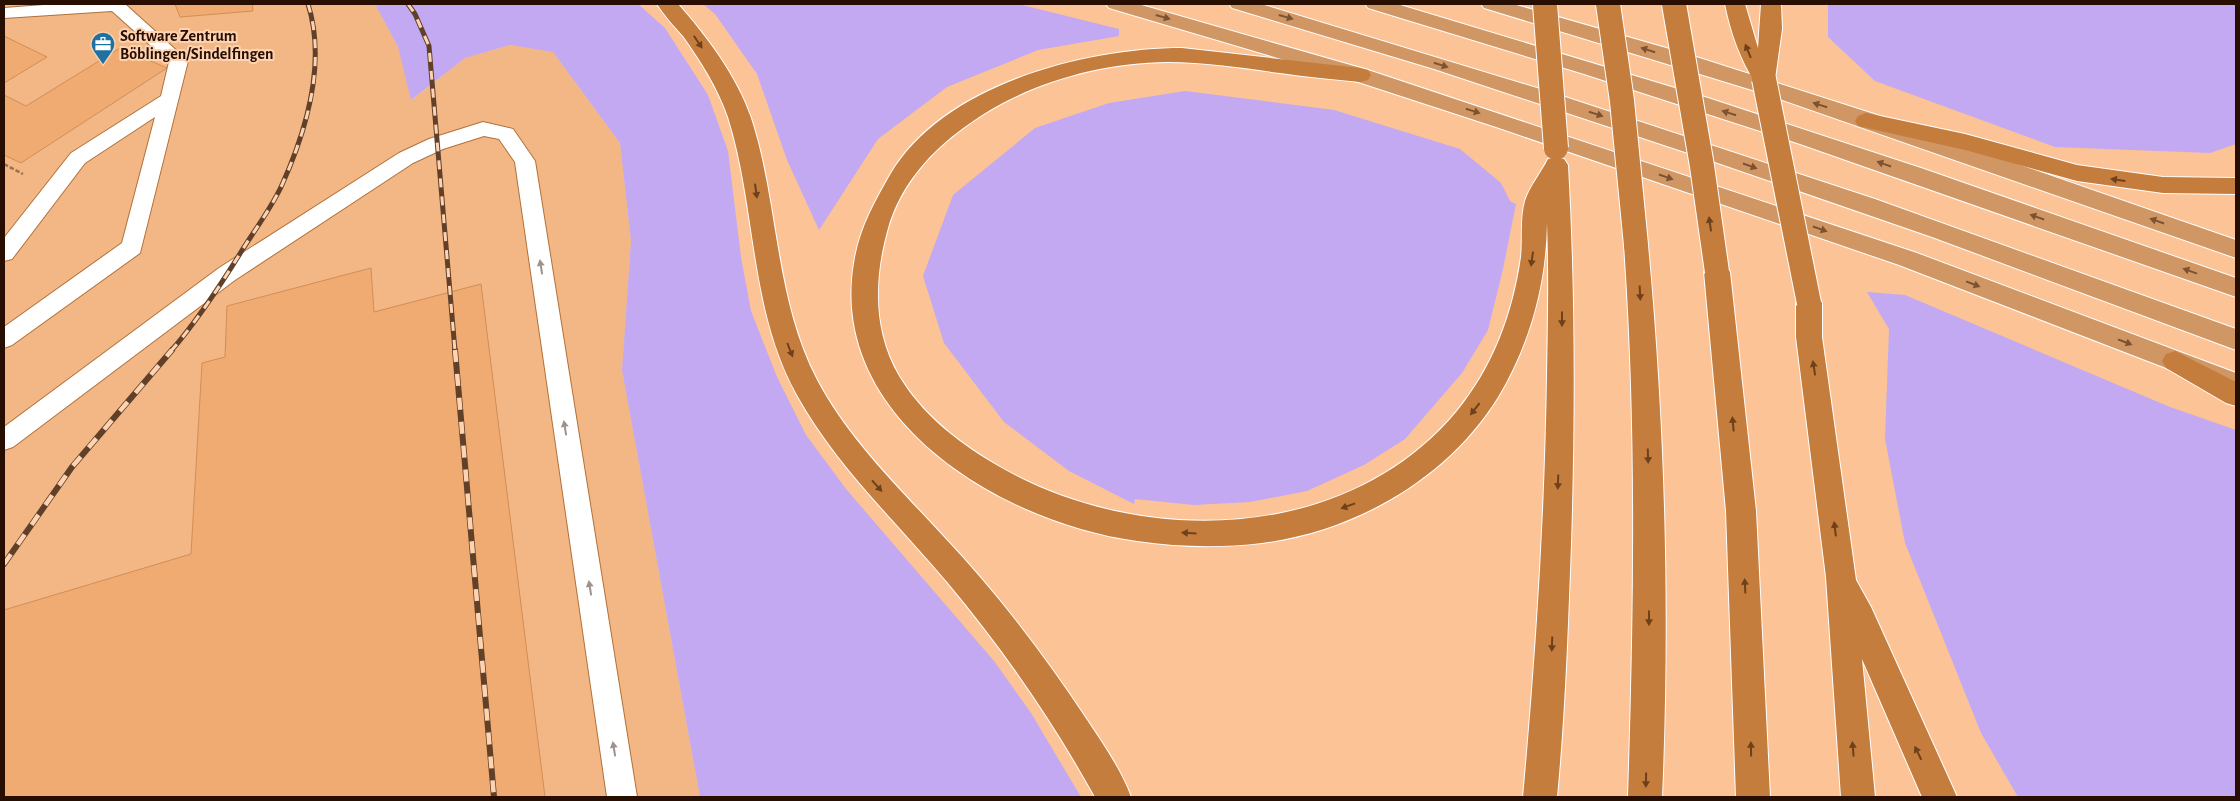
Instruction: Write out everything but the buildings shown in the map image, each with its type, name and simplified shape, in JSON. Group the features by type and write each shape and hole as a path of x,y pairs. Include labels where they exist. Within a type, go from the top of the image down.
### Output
{"highway":[{"path":"667,4 688,28 706,54 725,84 738,116 753,174 764,249 780,320 792,354 822,413 860,468 955,570 1016,643 1082,740 1114,797"},
{"path":"1116,4 1360,75 1514,125 1908,259 2236,384"},
{"path":"1239,4 1463,71 1713,153 1936,230 2236,340"},
{"path":"1375,4 1490,37 1816,141 2236,288"},
{"path":"1491,4 1686,61 2236,249"},
{"path":"1360,75 1284,67 1226,57 1147,55 1101,61 1059,71 1022,84 979,105 946,128 916,155 892,187 872,231 865,271 866,307 871,342 884,374 911,413 945,446 988,478 1043,504 1095,522 1149,531 1203,534 1247,532 1312,519 1361,502 1399,480 1432,456 1450,439 1480,403 1498,371 1516,330 1527,292 1534,251 1547,214 1556,160 1545,4"},
{"path":"1608,4 1622,101 1636,245 1649,484 1649,651 1645,797"},
{"path":"1674,4 1702,166 1717,272 1741,511 1753,797"},
{"path":"1764,79 1772,29 1772,4"},
{"path":"1737,12 1748,52 1764,79 1809,303 1809,337 1841,577 1858,797"},
{"path":"1866,121 1965,142 2078,173 2163,185 2236,186"},
{"path":"1540,797 1551,663 1562,332 1547,214"},
{"path":"2175,361 2236,396"},
{"path":"1841,577 1885,669 1912,741 1940,797"}],"lane":[{"path":"4,13 116,5 179,61 132,247 4,339"},
{"path":"4,253 78,158 169,99"},
{"path":"4,440 226,274 406,158 436,144 483,129 506,134 525,161 622,797"}],"shaded area":[{"path":"4,4 375,4 398,47 412,100 465,58 510,45 553,52 620,143 631,241 622,370 700,797 4,797"},
{"path":"375,4 638,4 665,28 708,95 728,151 741,257 751,311 777,377 806,435 846,489 994,661 1031,713 1081,797 700,797 622,370 631,241 620,143 553,52 510,45 465,58 411,100 398,47"},
{"path":"703,4 1018,4 1119,29 1119,36 1038,50 947,87 878,139 819,230 787,160 757,74 715,14"},
{"path":"1828,4 2236,4 2236,144 2210,153 2055,147 1875,81 1828,37"},
{"path":"1185,91 1334,110 1460,149 1501,183 1510,201 1516,204 1488,330 1462,373 1405,439 1364,465 1307,491 1250,502 1194,505 1135,499 1134,504 1069,471 1004,422 944,343 923,276 953,195 1035,128 1109,103"},
{"path":"1867,292 1905,295 2170,407 2236,430 2236,797 2018,797 1981,733 1905,543 1885,439 1889,329"}],"railway":[{"path":"171,351 208,303 262,220 277,196 290,166 306,121 314,74 315,50 308,4"},
{"path":"408,4 415,14 429,46 455,351"},
{"path":"4,564 72,467 172,350"},
{"path":"455,350 494,797"}],"place":[{"name":"Software Zentrum Böblingen/Sindelfingen","path":"103,65"}]}
